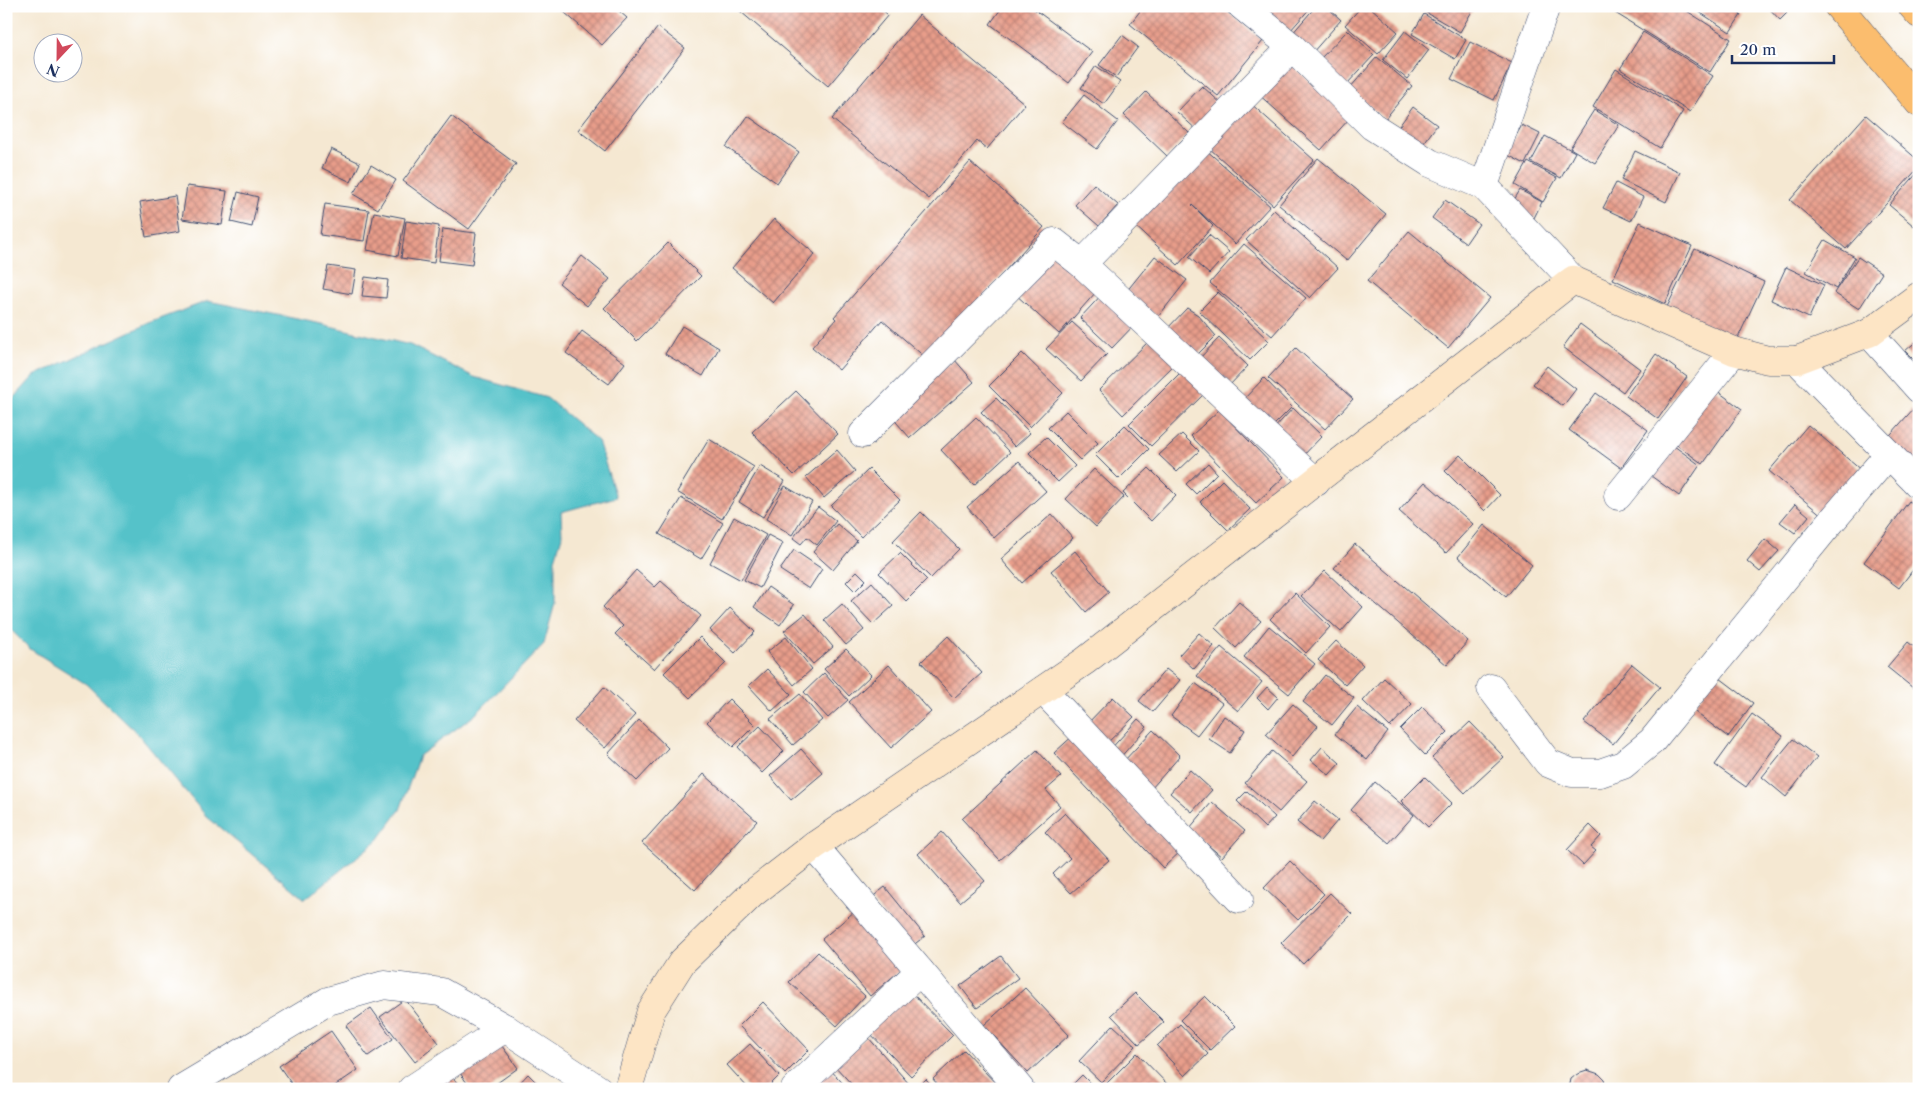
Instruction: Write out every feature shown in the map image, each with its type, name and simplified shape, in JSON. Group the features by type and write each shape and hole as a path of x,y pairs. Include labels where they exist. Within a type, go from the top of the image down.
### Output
{"main road":[{"path":"1838,6 1919,103"},
{"path":"1912,6 1919,14"}],"street":[{"path":"1242,6 1292,47 1372,126 1430,162 1484,186 1573,280 1734,352 1768,360 1796,360 1869,333 1919,296"},
{"path":"1484,186 1546,6"},
{"path":"1082,264 1292,47"},
{"path":"863,434 1054,242 1082,264 1316,482"},
{"path":"628,1089 651,1011 682,962 752,894 814,846 1085,660 1573,280"},
{"path":"1869,333 1919,389"},
{"path":"1618,496 1734,352"},
{"path":"1796,360 1919,485"},
{"path":"1491,688 1548,763 1572,773 1600,773 1623,765 1652,741 1824,530 1889,454"},
{"path":"1043,690 1239,899"},
{"path":"814,846 1020,1089"},
{"path":"795,1089 920,971"},
{"path":"181,1089 328,1001 384,985 441,992 505,1028 598,1089"},
{"path":"412,1089 505,1028"}],"water":[{"path":"208,301 317,323 410,345 474,377 547,398 598,441 616,497 561,512 562,536 555,559 555,603 544,644 475,715 419,756 400,810 378,840 305,899 206,816 138,734 86,684 30,649 6,625 6,407 34,376 149,323"}],"building":[{"path":"557,6 613,6 627,18 602,45"},
{"path":"734,6 878,6 888,15 828,86"},
{"path":"1003,6 1030,6 1092,52 1069,83 990,24"},
{"path":"1144,6 1220,6 1263,41 1218,96 1130,24"},
{"path":"1262,6 1312,6 1290,31"},
{"path":"1316,6 1326,6 1341,20 1312,53 1291,35"},
{"path":"1362,6 1369,6 1398,32 1378,54 1345,25"},
{"path":"1415,6 1475,6 1460,32"},
{"path":"1604,6 1679,6 1731,39 1710,72"},
{"path":"1690,6 1728,6 1741,15 1730,32"},
{"path":"1767,6 1794,6 1780,20"},
{"path":"1424,14 1466,40 1455,59 1412,34"},
{"path":"919,15 1025,104 987,149 977,141 929,199 832,119"},
{"path":"658,27 685,48 605,151 578,130"},
{"path":"1348,30 1374,55 1346,85 1319,60"},
{"path":"1405,31 1429,50 1407,79 1383,60"},
{"path":"1643,32 1713,76 1690,112 1620,69"},
{"path":"1122,35 1138,47 1116,77 1099,65"},
{"path":"1470,42 1512,63 1494,100 1451,79"},
{"path":"1377,57 1412,86 1385,119 1349,89"},
{"path":"1287,61 1350,118 1321,150 1257,93"},
{"path":"1096,66 1120,82 1104,104 1081,88"},
{"path":"1616,69 1683,111 1660,148 1593,107"},
{"path":"1202,86 1223,105 1199,132 1177,112"},
{"path":"1146,92 1189,133 1167,156 1124,115"},
{"path":"1084,95 1118,121 1097,149 1062,122"},
{"path":"1249,102 1314,160 1273,205 1209,148"},
{"path":"1413,107 1437,125 1418,151 1394,133"},
{"path":"1594,110 1619,125 1595,163 1570,148"},
{"path":"1866,115 1919,161 1919,167 1846,249 1790,200"},
{"path":"451,116 516,164 469,229 403,181"},
{"path":"748,116 799,152 777,183 726,147"},
{"path":"1522,125 1540,134 1525,164 1506,154"},
{"path":"1545,136 1575,152 1561,178 1531,162"},
{"path":"331,149 360,163 351,182 322,168"},
{"path":"1205,149 1270,206 1235,244 1192,205 1213,226 1178,265 1133,224"},
{"path":"1635,151 1680,172 1666,202 1621,180"},
{"path":"1318,158 1386,214 1347,261 1279,205"},
{"path":"970,162 1044,227 927,359 882,320 839,370 812,347 836,319 834,317"},
{"path":"1528,162 1557,178 1543,202 1515,185"},
{"path":"371,165 396,180 378,209 353,194"},
{"path":"1919,171 1919,220 1914,226 1889,205"},
{"path":"1616,183 1643,197 1631,221 1603,208"},
{"path":"1094,184 1118,205 1099,226 1075,205"},
{"path":"187,186 227,191 222,225 182,219"},
{"path":"1520,190 1542,202 1533,220 1510,207"},
{"path":"238,192 258,197 252,227 231,222"},
{"path":"175,196 180,231 146,237 140,202"},
{"path":"1445,200 1479,224 1466,243 1432,218"},
{"path":"325,204 369,210 364,241 320,235"},
{"path":"1274,210 1338,268 1310,298 1246,240"},
{"path":"374,212 405,218 398,256 367,250"},
{"path":"774,219 815,254 773,303 732,268"},
{"path":"406,221 439,226 434,263 401,258"},
{"path":"1640,222 1692,246 1665,304 1613,279"},
{"path":"443,229 476,233 472,265 439,261"},
{"path":"1409,231 1490,298 1448,348 1367,281"},
{"path":"1209,235 1229,252 1209,274 1189,257"},
{"path":"1825,240 1855,257 1836,289 1806,272"},
{"path":"668,243 701,276 637,341 604,308"},
{"path":"1244,244 1306,298 1272,336 1210,283"},
{"path":"1695,249 1764,282 1737,340 1667,307"},
{"path":"1050,252 1096,292 1059,334 1014,293"},
{"path":"582,256 610,279 587,306 559,283"},
{"path":"1155,256 1187,280 1158,317 1126,292"},
{"path":"1858,257 1882,273 1859,309 1834,293"},
{"path":"328,266 356,270 352,294 323,289"},
{"path":"1786,267 1824,285 1809,318 1771,300"},
{"path":"365,277 388,280 386,298 362,296"},
{"path":"1105,291 1138,321 1112,348 1080,318"},
{"path":"1218,292 1269,341 1250,360 1199,311"},
{"path":"1187,308 1198,315 1216,336 1193,359 1165,331"},
{"path":"1072,322 1107,354 1081,381 1046,349"},
{"path":"1580,324 1640,369 1623,392 1563,347"},
{"path":"682,326 719,348 703,376 665,354"},
{"path":"582,331 625,363 609,384 566,353"},
{"path":"1153,337 1177,362 1123,415 1099,390"},
{"path":"1219,338 1248,366 1226,389 1197,361"},
{"path":"1919,339 1919,365 1905,351"},
{"path":"1296,348 1353,399 1325,429 1268,378"},
{"path":"1022,353 1063,393 1030,427 989,386"},
{"path":"1656,354 1687,377 1658,419 1626,396"},
{"path":"954,359 974,382 910,438 890,415"},
{"path":"1547,366 1576,389 1563,406 1533,384"},
{"path":"1185,368 1207,391 1151,446 1129,424"},
{"path":"1264,378 1292,407 1270,429 1241,402"},
{"path":"1709,385 1742,409 1703,464 1670,440"},
{"path":"796,391 838,434 794,475 752,432"},
{"path":"1596,393 1648,430 1621,468 1569,430"},
{"path":"996,398 1030,433 1015,447 981,412"},
{"path":"1915,407 1919,410 1919,468 1884,442"},
{"path":"1293,408 1322,436 1300,459 1271,432"},
{"path":"1219,410 1284,477 1256,503 1191,436"},
{"path":"1066,411 1098,443 1080,460 1048,428"},
{"path":"976,417 1010,452 974,485 941,450"},
{"path":"1125,425 1149,449 1119,479 1095,455"},
{"path":"1808,425 1862,471 1823,516 1769,471"},
{"path":"1182,434 1199,451 1177,472 1159,455"},
{"path":"1046,437 1075,466 1058,482 1029,453"},
{"path":"709,439 754,467 722,519 677,492"},
{"path":"1674,446 1700,465 1679,496 1651,476"},
{"path":"837,450 855,471 824,498 806,477"},
{"path":"1460,455 1500,495 1485,511 1445,471"},
{"path":"1019,461 1046,491 994,538 967,507"},
{"path":"1208,463 1217,473 1196,494 1186,484"},
{"path":"760,466 785,481 763,517 739,502"},
{"path":"1149,468 1176,495 1151,521 1123,493"},
{"path":"869,469 900,500 861,537 831,506"},
{"path":"1094,469 1124,497 1096,527 1066,499"},
{"path":"1222,480 1250,509 1228,530 1200,502"},
{"path":"1425,482 1473,524 1446,553 1399,511"},
{"path":"785,486 812,502 792,535 766,519"},
{"path":"681,498 723,523 701,559 659,534"},
{"path":"1909,501 1919,508 1919,562 1899,588 1864,562"},
{"path":"1795,504 1809,516 1795,533 1780,522"},
{"path":"818,507 836,521 817,545 807,537 801,544 793,538"},
{"path":"921,512 959,549 931,578 893,541"},
{"path":"1052,514 1073,538 1022,583 1001,559"},
{"path":"734,517 766,535 741,580 710,563"},
{"path":"837,524 857,541 833,570 813,552"},
{"path":"1484,525 1532,565 1506,597 1458,557"},
{"path":"768,535 783,543 760,588 744,580"},
{"path":"1765,539 1779,551 1760,572 1747,561"},
{"path":"1355,544 1468,641 1447,665 1334,568"},
{"path":"794,550 822,569 809,589 780,570"},
{"path":"1075,551 1109,592 1086,612 1051,571"},
{"path":"900,553 927,580 906,601 879,573"},
{"path":"636,570 655,587 661,581 701,616 654,669 615,634 623,626 603,607"},
{"path":"857,571 866,580 855,591 846,582"},
{"path":"1325,571 1363,607 1341,632 1301,596"},
{"path":"872,582 893,606 873,624 851,601"},
{"path":"768,587 794,605 780,625 754,607"},
{"path":"1295,593 1330,627 1306,653 1270,619"},
{"path":"1239,602 1261,621 1236,648 1215,628"},
{"path":"842,604 864,630 846,645 824,620"},
{"path":"730,608 755,632 735,653 710,630"},
{"path":"805,614 833,647 813,664 784,631"},
{"path":"1269,626 1315,664 1289,694 1244,657"},
{"path":"1199,633 1214,646 1194,669 1179,655"},
{"path":"948,636 982,673 954,698 921,662"},
{"path":"700,637 726,663 690,698 664,673"},
{"path":"786,637 812,669 794,685 767,652"},
{"path":"1336,641 1363,665 1345,685 1318,660"},
{"path":"1908,642 1919,651 1919,683 1913,688 1887,667"},
{"path":"1221,647 1262,682 1238,711 1197,676"},
{"path":"846,649 871,675 849,696 824,669"},
{"path":"1632,664 1660,687 1613,744 1584,722"},
{"path":"889,665 931,712 891,748 849,702"},
{"path":"767,669 791,694 772,711 749,686"},
{"path":"1166,669 1180,680 1153,712 1139,701"},
{"path":"824,673 848,700 828,718 804,692"},
{"path":"1325,675 1354,698 1332,725 1303,702"},
{"path":"1716,675 1753,703 1728,737 1691,709"},
{"path":"1384,678 1412,704 1390,727 1363,701"},
{"path":"1195,683 1222,703 1197,735 1171,716"},
{"path":"604,687 635,715 605,748 574,721"},
{"path":"1267,687 1278,697 1268,709 1257,698"},
{"path":"800,694 822,720 793,745 770,719"},
{"path":"1113,697 1134,717 1104,746 1084,727"},
{"path":"729,699 755,725 733,747 707,722"},
{"path":"1293,704 1318,726 1292,757 1266,734"},
{"path":"1357,707 1388,732 1367,760 1335,734"},
{"path":"1422,707 1448,732 1425,755 1400,729"},
{"path":"1752,714 1783,736 1746,787 1715,765"},
{"path":"1224,716 1245,730 1230,753 1209,739"},
{"path":"1138,719 1147,727 1118,760 1108,752"},
{"path":"639,720 668,748 637,781 608,754"},
{"path":"1470,722 1504,757 1465,793 1432,758"},
{"path":"760,726 784,751 762,773 738,747"},
{"path":"1153,730 1180,756 1151,789 1122,763"},
{"path":"1076,733 1184,848 1163,868 1054,753"},
{"path":"1793,739 1817,757 1786,797 1762,777"},
{"path":"1322,747 1340,763 1329,775 1311,760"},
{"path":"801,749 823,773 791,800 770,776"},
{"path":"1037,750 1061,777 1046,790 1060,806 1000,860 962,819"},
{"path":"1272,751 1307,781 1279,812 1245,783"},
{"path":"1190,770 1212,790 1192,812 1170,793"},
{"path":"704,774 757,821 695,890 642,843"},
{"path":"1425,777 1452,803 1428,827 1401,801"},
{"path":"1375,782 1414,815 1389,843 1351,810"},
{"path":"1247,791 1275,817 1265,828 1237,801"},
{"path":"1315,801 1338,820 1320,841 1297,822"},
{"path":"1212,802 1245,831 1222,857 1189,829"},
{"path":"1065,813 1109,860 1071,893 1053,874 1070,858 1045,832"},
{"path":"1590,825 1601,836 1591,847 1596,851 1583,865 1567,850"},
{"path":"942,832 985,881 960,902 918,854"},
{"path":"1290,861 1324,894 1298,920 1264,888"},
{"path":"885,887 925,936 911,947 870,899"},
{"path":"1330,893 1352,914 1303,964 1281,943"},
{"path":"855,911 903,968 870,996 822,939"},
{"path":"818,952 865,996 837,1026 789,982"},
{"path":"1001,956 1018,978 977,1008 960,986"},
{"path":"1025,988 1069,1035 1028,1073 984,1025"},
{"path":"909,990 953,1035 911,1076 867,1030"},
{"path":"1135,993 1164,1022 1139,1044 1111,1015"},
{"path":"1205,996 1235,1026 1210,1050 1180,1020"},
{"path":"405,999 439,1043 415,1062 380,1017"},
{"path":"763,1002 809,1050 785,1074 739,1026"},
{"path":"371,1008 393,1039 368,1056 346,1026"},
{"path":"1180,1024 1208,1054 1185,1076 1157,1046"},
{"path":"1113,1025 1136,1046 1101,1082 1079,1061"},
{"path":"331,1031 358,1070 333,1087 335,1089 295,1089 279,1066"},
{"path":"867,1036 910,1085 906,1089 856,1089 834,1065"},
{"path":"496,1038 518,1068 489,1089 471,1089 456,1067"},
{"path":"750,1044 779,1076 766,1089 749,1089 727,1065"},
{"path":"964,1050 1001,1089 941,1089 933,1079"},
{"path":"1137,1053 1172,1089 1107,1089 1104,1086"},
{"path":"828,1067 848,1089 804,1089"},
{"path":"445,1068 462,1089 425,1089"},
{"path":"1587,1070 1599,1074 1604,1079 1607,1089 1569,1089 1571,1079"},
{"path":"528,1074 543,1089 514,1089"},
{"path":"1082,1075 1096,1089 1068,1089"},
{"path":"926,1079 935,1089 916,1089"}]}
